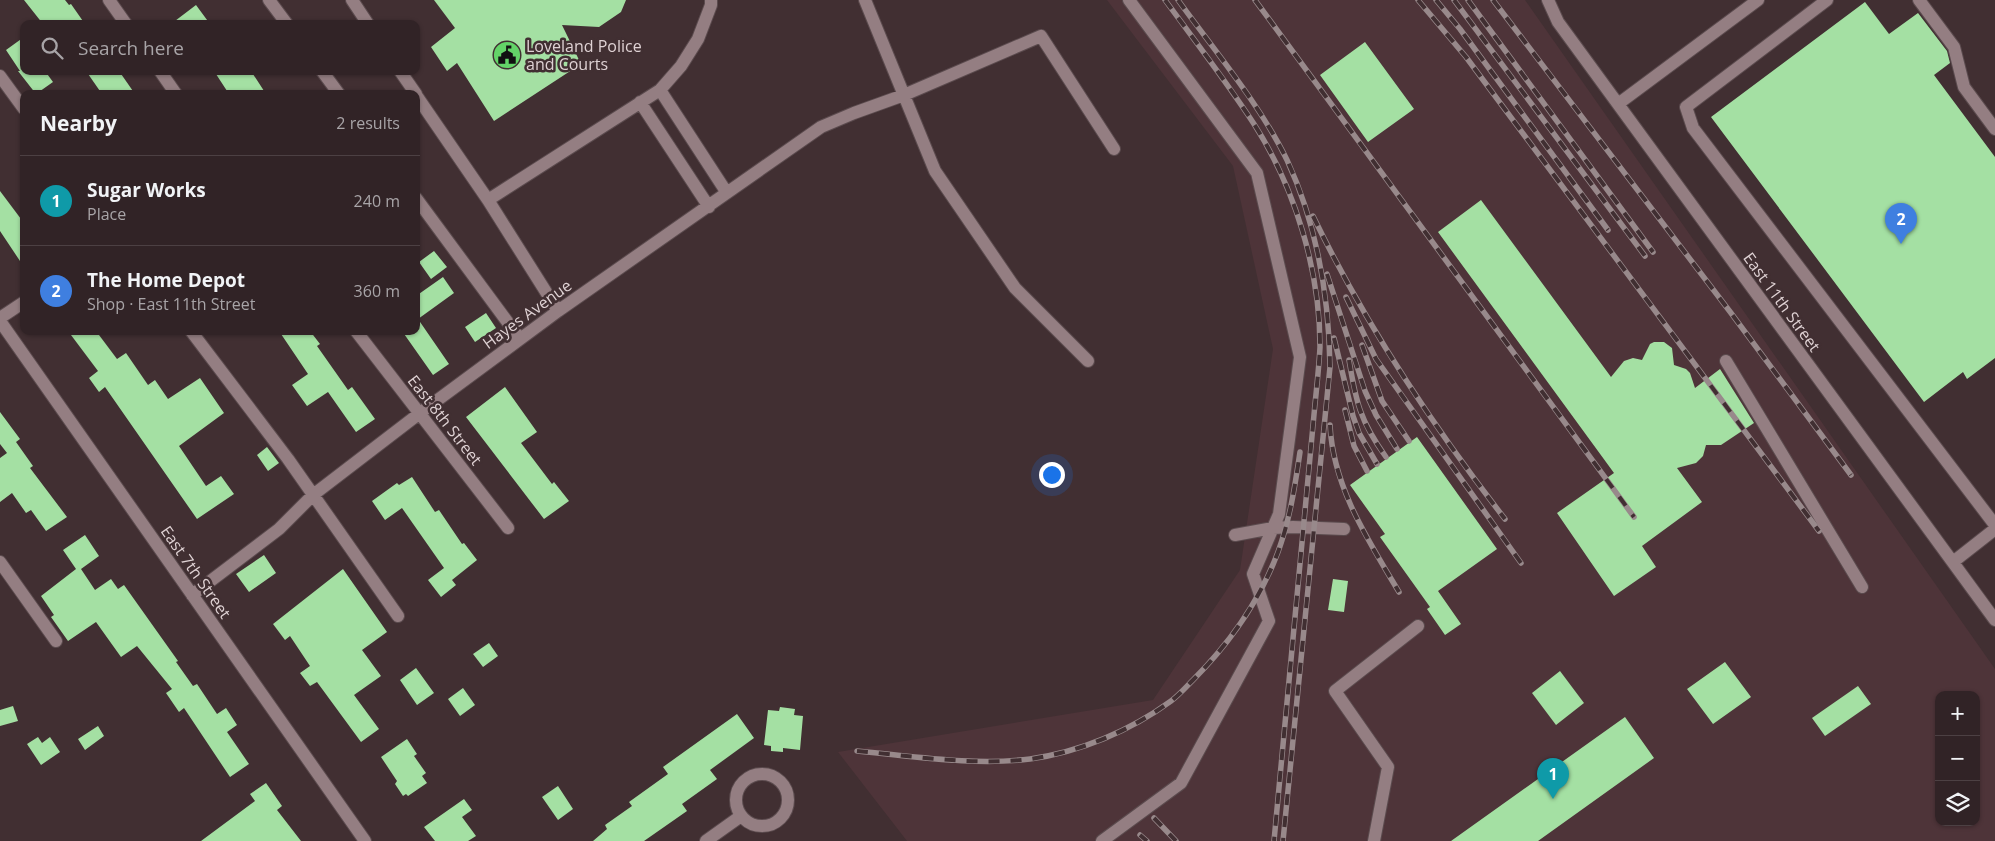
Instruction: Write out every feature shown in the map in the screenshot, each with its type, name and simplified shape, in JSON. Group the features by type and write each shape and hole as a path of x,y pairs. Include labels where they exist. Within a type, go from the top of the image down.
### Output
{"street":[{"path":"109,0 123,20"},
{"path":"269,0 284,20"},
{"path":"352,0 365,20"},
{"path":"488,200 660,90 681,66 698,39 712,5 711,0"},
{"path":"866,0 934,171 1015,288 1088,360"},
{"path":"1102,841 1181,782 1269,620 1253,574 1280,514 1300,357 1257,173 1129,0"},
{"name":"East 11th Street","path":"1548,0 1558,22 1995,620"},
{"path":"1618,104 1758,0"},
{"path":"1827,0 1686,106 1693,128 1995,525"},
{"path":"1919,0 1954,47 1964,87 1995,129"},
{"name":"Hayes Avenue","path":"192,595 279,529 312,495 420,413 558,311 821,127 904,95 1041,36 1114,149"},
{"path":"163,75 173,90"},
{"path":"325,75 336,90"},
{"path":"403,75 413,90"},
{"path":"0,76 20,104"},
{"path":"660,90 727,193"},
{"path":"420,100 488,200 558,311"},
{"path":"640,102 708,207"},
{"path":"420,203 520,339"},
{"path":"0,320 20,305"},
{"name":"East 7th Street","path":"0,320 365,841"},
{"path":"194,335 288,459 398,616"},
{"name":"East 8th Street","path":"359,335 508,528"},
{"path":"1726,361 1862,587"},
{"path":"1235,535 1273,528 1344,529"},
{"path":"1953,562 1995,529"},
{"path":"0,562 56,641"},
{"path":"1374,841 1388,768 1335,690 1418,626"},
{"path":"761,774 776,778 782,784 787,793 788,801 786,810 781,818 765,826 748,822 741,816 736,801 737,793 746,780 761,774"},
{"path":"706,841 741,816"}],"shaded area":[{"path":"1107,0 1525,0 1995,669 1995,841 907,841 838,752 1153,700 1240,570 1273,349 1233,166"}],"building":[{"path":"24,0 65,0 69,5 71,4 82,20 40,20"},
{"name":"Loveland Police and Courts","path":"434,0 626,0 621,12 599,27 562,25 581,64 494,121 457,63 447,71 431,47 455,28"},
{"path":"1865,2 1889,34 1918,13 1947,51 1950,63 1934,75 1995,157 1995,358 1967,379 1963,372 1924,402 1711,117"},
{"path":"196,5 207,20 176,20"},
{"path":"20,40 20,71 6,50"},
{"path":"1365,42 1414,109 1368,142 1320,75"},
{"path":"21,75 48,75 53,82 42,90 33,90"},
{"path":"89,75 122,75 132,90 99,90"},
{"path":"217,75 254,75 263,90 226,90"},
{"path":"0,191 20,218 20,261 0,231"},
{"path":"1481,200 1611,377 1624,361 1633,358 1642,360 1650,344 1664,342 1672,348 1674,365 1686,369 1690,373 1695,388 1720,369 1754,423 1721,445 1706,445 1703,456 1696,463 1677,468 1702,502 1642,546 1656,567 1614,596 1557,513 1614,473 1438,232"},
{"path":"434,251 447,267 431,279 420,261"},
{"path":"443,277 454,293 420,318 420,293"},
{"path":"486,313 496,328 475,342 465,327"},
{"path":"420,322 449,364 433,375 405,335 420,335"},
{"path":"71,335 99,335 117,359 126,353 148,385 155,380 168,399 200,378 224,413 179,446 206,486 221,476 234,494 197,519 105,387 99,392 89,378 98,371"},
{"path":"282,335 313,335 320,344 317,346 348,390 352,387 375,419 356,432 328,392 307,406 292,385 308,374"},
{"path":"505,387 537,432 521,443 552,484 554,482 569,501 544,519 466,417"},
{"path":"0,412 20,439 16,442 33,466 30,468 67,517 46,531 31,510 26,513 12,493 0,502 0,458 7,453 0,444"},
{"path":"1417,437 1497,549 1438,591 1461,624 1445,635 1427,609 1430,607 1380,537 1385,534 1350,485"},
{"path":"267,447 279,463 268,471 257,455"},
{"path":"412,477 435,512 439,510 462,544 464,543 477,560 452,580 456,585 441,597 428,580 444,568 402,508 385,520 372,501 397,483 399,485"},
{"path":"85,535 99,556 81,569 95,590 111,579 118,589 124,585 178,661 176,662 193,686 197,684 217,714 226,708 237,725 227,732 249,764 230,777 184,708 179,712 166,693 172,689 137,646 121,657 96,622 68,641 51,617 54,615 41,596 76,569 63,550"},
{"path":"264,555 276,573 249,592 236,574"},
{"path":"343,569 387,632 362,650 381,676 354,695 379,729 361,742 317,682 310,686 300,673 310,666 290,636 285,640 273,624"},
{"path":"1333,579 1348,581 1344,612 1328,610"},
{"path":"489,643 498,656 483,667 473,654"},
{"path":"1725,662 1751,697 1713,724 1687,689"},
{"path":"416,668 434,693 417,705 400,680"},
{"path":"1560,671 1584,703 1556,725 1532,693"},
{"path":"1858,686 1871,704 1825,736 1812,718"},
{"path":"463,688 475,705 460,716 448,699"},
{"path":"13,706 18,721 0,726 0,710"},
{"path":"780,707 795,709 794,715 803,716 800,750 783,748 783,752 771,751 771,746 764,745 768,710 779,711"},
{"path":"737,714 754,738 710,770 717,779 682,804 687,811 644,841 593,841 607,829 605,825 632,806 629,802 668,774 663,767"},
{"path":"1625,717 1654,758 1538,841 1451,841"},
{"path":"98,726 104,736 85,750 78,739"},
{"path":"38,737 42,743 50,737 60,752 41,765 27,744"},
{"path":"407,739 417,754 414,756 426,773 422,776 427,783 408,796 406,794 403,796 395,784 397,781 381,757"},
{"path":"266,783 282,806 277,810 301,841 201,841 255,801 250,794"},
{"path":"558,786 573,809 558,820 542,797"},
{"path":"464,799 472,810 462,817 476,836 468,841 435,841 424,827"}],"railway":[{"path":"1165,0 1254,124 1282,175 1293,202 1310,259 1319,318 1319,361 1274,841"},
{"path":"1178,0 1251,99 1287,160 1314,236 1324,288 1330,367 1283,841"},
{"path":"1255,0 1634,517"},
{"path":"1418,0 1466,57 1819,531"},
{"path":"1436,0 1460,29 1608,230"},
{"path":"1454,0 1645,256"},
{"path":"1468,0 1653,252"},
{"path":"1493,0 1731,313 1851,475"},
{"path":"1313,216 1355,296 1401,373 1505,519"},
{"path":"1327,274 1365,391 1376,415 1397,449"},
{"path":"1346,297 1376,359 1521,563"},
{"path":"1334,338 1353,416 1359,433 1377,464"},
{"path":"1362,345 1382,401 1409,441"},
{"path":"1349,360 1360,411 1370,433 1386,457"},
{"path":"1345,410 1354,446 1367,471"},
{"path":"1330,425 1333,448 1345,491 1364,533 1399,592"},
{"path":"857,751 965,761 1030,759 1049,756 1104,739 1155,712 1180,694 1219,652 1253,604 1271,570 1286,527 1300,452"},
{"path":"1154,818 1176,841"},
{"path":"1140,835 1147,841"}],"place":[{"name":"Loveland Police and Courts","path":"507,55"},
{"name":"The Home Depot","path":"1901,244"},
{"name":"Sugar Works","path":"1553,799"}]}
